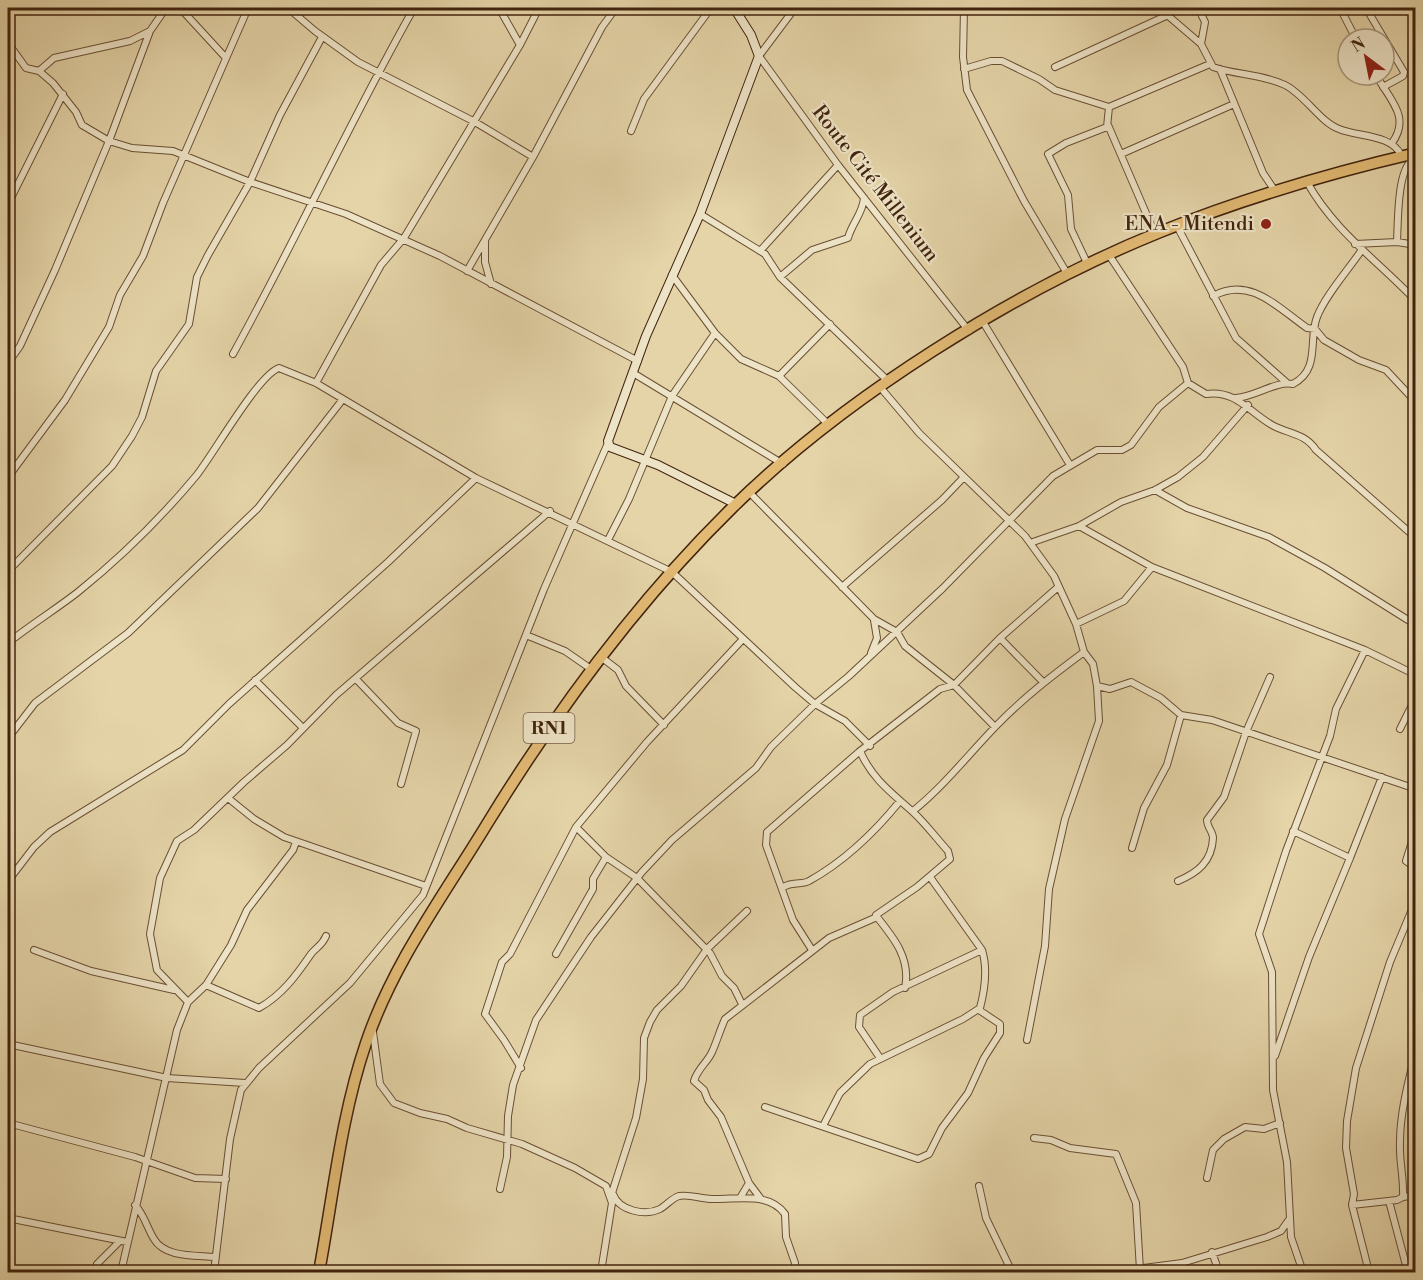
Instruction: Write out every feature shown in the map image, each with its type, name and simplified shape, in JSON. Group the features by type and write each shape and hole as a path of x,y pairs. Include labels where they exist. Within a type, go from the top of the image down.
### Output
{"highway":[{"name":"RN1","path":"319,1272 349,1108 372,1028 409,948 531,755 591,669 672,572 736,504 884,384 982,322 1068,275 1176,226 1307,182 1411,157"}],"street":[{"path":"8,363 20,346 40,303 109,141 150,31 166,8"},
{"path":"180,8 226,58"},
{"path":"8,477 65,400 109,327 123,288 143,256 248,8"},
{"path":"288,8 322,37 358,62 475,122 533,157"},
{"path":"233,354 312,204 378,71 414,8"},
{"path":"499,8 520,45"},
{"path":"316,383 381,265 404,238 457,147 475,122 539,8"},
{"path":"468,271 533,157 602,27 616,8"},
{"path":"631,131 644,99 711,8"},
{"path":"734,8 751,34 759,56"},
{"path":"214,1272 222,1227 225,1179 235,1112 245,1083 350,983 423,895 526,635 608,443 671,274 700,214 759,56 795,8"},
{"path":"964,8 964,69 967,90 1024,201 1068,275"},
{"path":"1160,8 1201,44 1210,64 1220,69 1257,76 1286,86 1308,102 1332,126 1392,144 1411,157 1401,185 1397,242"},
{"path":"1198,8 1205,22 1201,44"},
{"path":"1340,8 1350,27"},
{"path":"1366,8 1377,27"},
{"path":"1055,67 1168,15"},
{"path":"39,71 54,58 130,41 150,31"},
{"path":"8,571 112,466 132,436 142,417 156,371 189,324 197,277 250,182 280,116 322,37"},
{"path":"8,43 26,68 39,71 63,94 82,125 109,141 132,148 163,150 185,155 250,182 346,214 404,238 638,361"},
{"name":"Route Cité Millenium","path":"759,56 837,165 969,331"},
{"path":"1396,59 1404,72 1403,76 1396,80"},
{"path":"964,69 991,61 1002,61 1039,79 1055,90 1109,107 1210,64"},
{"path":"1220,69 1263,173 1275,193"},
{"path":"1383,87 1402,121 1401,130 1392,144"},
{"path":"8,204 63,94"},
{"path":"1121,154 1234,104"},
{"path":"1109,107 1108,125 1155,234"},
{"path":"1088,266 1071,229 1068,195 1048,154 1066,143 1108,125"},
{"path":"760,251 837,165"},
{"path":"1307,182 1319,205 1362,251 1415,299"},
{"path":"780,277 812,250 848,238 853,222 861,212 864,198"},
{"path":"700,214 760,251 780,277 830,324 884,384 919,433 1011,521 1054,576 1057,588 1076,624 1084,652 1093,664 1097,686 1098,730 1065,819 1048,890 1045,946 1027,1040"},
{"path":"1176,226 1236,338 1286,382"},
{"path":"485,238 485,262 491,284"},
{"path":"1355,243 1397,242 1416,245"},
{"path":"1235,398 1255,395 1286,382 1296,383 1307,371 1314,353 1318,315 1362,251"},
{"path":"1109,255 1182,367 1188,382 1206,394 1219,392 1235,398 1272,424 1310,442 1330,463 1416,538"},
{"path":"671,274 715,333 741,359 779,376 830,426"},
{"path":"1214,296 1227,289 1254,290 1307,328 1315,329 1324,340 1359,360 1386,370 1416,402"},
{"path":"982,322 1070,465"},
{"path":"779,376 830,324"},
{"path":"608,540 629,499 672,396 715,333"},
{"path":"8,644 77,593 139,536 196,476 273,371 279,368 316,383 476,478 550,511 672,572 815,704 845,721 870,746"},
{"path":"633,373 783,464"},
{"path":"500,1189 509,1139 509,1108 540,1012 562,984 591,938 637,878 672,840 756,768 771,747 815,704 897,632 1011,521 1046,483 1070,465 1097,450 1122,450 1131,445 1159,407 1188,382"},
{"path":"8,738 35,704 128,633 258,508 343,399"},
{"path":"1030,543 1079,526 1120,502 1155,490 1192,466 1248,405"},
{"path":"608,443 610,447 645,460 736,504"},
{"path":"843,586 942,500 964,477"},
{"path":"8,881 41,839 101,799 169,760 388,562 476,478"},
{"path":"1155,490 1187,508 1259,532 1278,541 1416,625"},
{"path":"749,492 874,619 897,632 905,646 954,685 995,727"},
{"path":"188,1002 157,970 151,942 152,916 160,878 177,841 194,830 356,679 550,511"},
{"path":"1079,526 1152,567 1365,650 1416,675"},
{"path":"1076,624 1124,601 1152,567"},
{"path":"812,950 793,920 783,887 766,846 767,832 860,751 870,746 940,690 954,685 1000,638 1057,588"},
{"path":"868,658 877,638 874,619"},
{"path":"526,635 565,651 591,669"},
{"path":"1000,638 1043,682"},
{"path":"521,1068 504,1040 486,1018 485,1009 502,962 510,954 576,827 664,725 743,639"},
{"path":"1303,1272 1291,1237 1287,1162 1273,1090 1273,980 1259,934 1293,831 1330,736 1336,709 1365,650"},
{"path":"913,811 945,782 995,727 1043,682 1084,652"},
{"path":"601,657 618,670 626,686 664,725"},
{"path":"1178,881 1199,871 1206,862 1213,836 1207,820 1224,797 1246,732 1270,677"},
{"path":"356,679 398,723 416,731 401,784"},
{"path":"255,680 303,728"},
{"path":"1097,686 1110,689 1131,682 1161,698 1181,715 1212,720 1321,759 1416,789"},
{"path":"1400,729 1416,697"},
{"path":"1132,848 1144,808 1167,765 1181,715"},
{"path":"761,1199 749,1183 721,1117 708,1100 704,1090 694,1081 697,1069 712,1053 715,1038 725,1019 741,1004 812,950 842,931 877,917 876,915 930,877 948,861 950,856 913,811 871,773 860,751"},
{"path":"1273,1063 1291,1002 1382,777"},
{"path":"228,798 254,819 296,842 426,886"},
{"path":"783,887 794,882 807,882 851,852 881,825 900,801"},
{"path":"576,827 606,857 637,878 707,949 741,1004"},
{"path":"1416,829 1406,859 1409,865 1416,868"},
{"path":"1293,831 1350,858"},
{"path":"121,1272 123,1242 147,1163 175,1035 188,1002 206,985 231,945 247,910 293,850 296,842"},
{"path":"556,954 593,889 593,879 606,857"},
{"path":"823,1126 849,1082 880,1058 979,1010 985,987 986,962 982,950 930,877"},
{"path":"423,895 435,904"},
{"path":"1369,1272 1352,1205 1354,1194 1346,1148 1347,1122 1356,1068 1390,962 1416,900"},
{"path":"601,1272 610,1227 612,1195 637,1113 646,1030 657,1010 681,986 707,949 747,911"},
{"path":"877,917 902,955 908,977 905,988"},
{"path":"206,985 259,1008 288,987 311,953 322,945 326,936"},
{"path":"34,950 91,971 174,990"},
{"path":"880,1058 859,1027 858,1017 872,1005 982,950"},
{"path":"765,1107 918,1159 927,1156 942,1128 968,1094 984,1058 1000,1033 1000,1024 979,1010"},
{"path":"372,1028 380,1084 394,1103 509,1139 602,1182 618,1203 637,1212 656,1210 680,1196 761,1199 781,1209 785,1214 786,1238 795,1263 795,1272"},
{"path":"8,1044 167,1078 245,1083"},
{"path":"1403,1197 1404,1177 1399,1158 1400,1137 1416,1050"},
{"path":"8,1123 135,1157 195,1178 225,1179"},
{"path":"1207,1178 1213,1150 1224,1139 1245,1127 1264,1129 1280,1123"},
{"path":"1034,1138 1051,1140 1070,1148 1116,1154 1136,1203 1140,1269"},
{"path":"740,1198 749,1183"},
{"path":"979,1186 986,1218 1012,1272"},
{"path":"1352,1205 1416,1195"},
{"path":"1389,1201 1407,1269"},
{"path":"135,1205 154,1240 162,1247 181,1254 215,1257"},
{"path":"1113,1272 1182,1263 1276,1234 1284,1227 1289,1217"},
{"path":"8,1218 123,1242"},
{"path":"95,1272 97,1264 123,1242"},
{"path":"1212,1252 1219,1272"},
{"path":"1173,1272 1182,1263"}],"place":[{"name":"ENA - Mitendi","path":"1266,224"}]}
